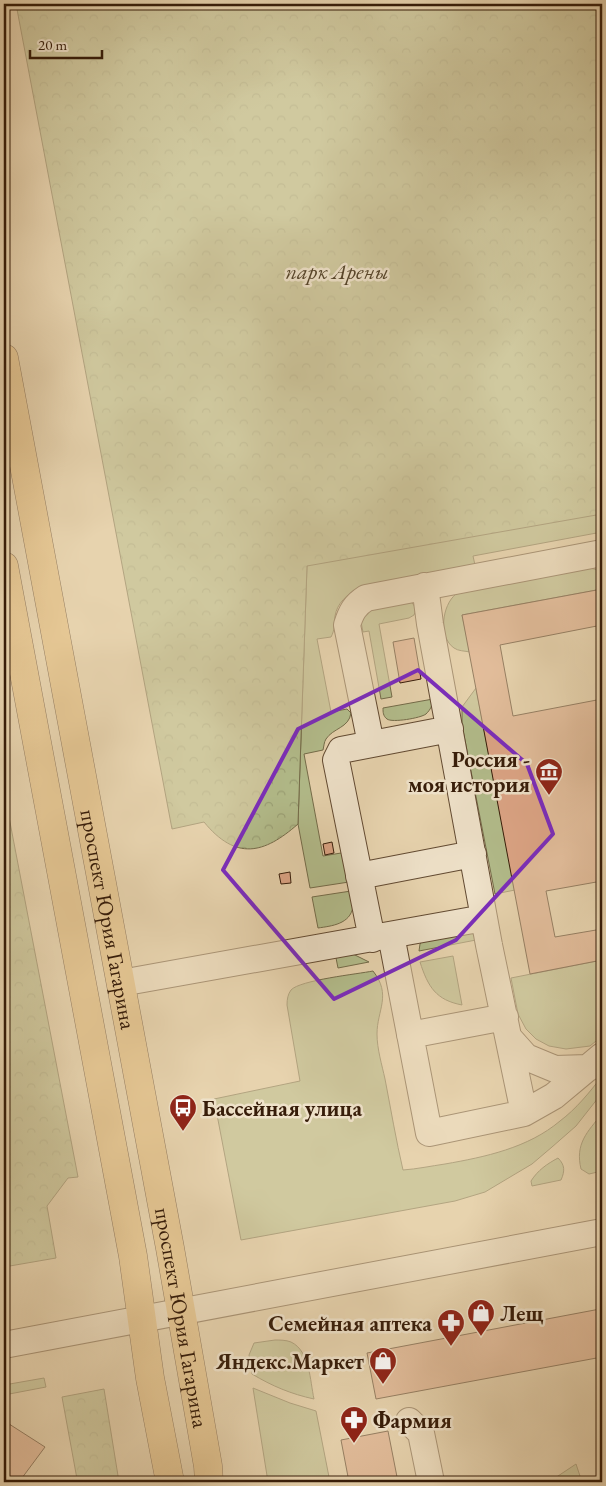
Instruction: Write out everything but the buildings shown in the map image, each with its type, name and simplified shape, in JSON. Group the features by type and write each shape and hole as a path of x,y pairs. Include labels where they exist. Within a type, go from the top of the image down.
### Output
{"main road":[{"name":"проспект Юрия Гагарина","path":"4,358 121,983 181,1312 208,1466 209,1482"},
{"name":"проспект Юрия Гагарина","path":"4,566 133,1256 150,1378 170,1482"}],"street":[{"path":"371,744 346,625 357,604 366,598 602,553"},
{"path":"425,586 484,918 524,1113"},
{"path":"450,729 341,750 336,760 359,876 382,937 410,1035 429,1133 524,1113 554,1096 595,1062"},
{"path":"359,876 473,854"},
{"path":"121,983 484,918"},
{"path":"410,1035 507,1028"},
{"path":"507,1028 526,1058 555,1069 595,1062"},
{"path":"4,1346 602,1232"},
{"path":"410,1421 421,1433 431,1482"}],"highlighted area":[{"path":"418,670 527,764 553,834 456,940 334,999 223,870 298,729"}],"green space":[{"name":"парк Арены","path":"16,4 602,4 602,514 307,566 298,824 286,834 262,847 239,848 227,843 216,835 204,822 172,829"},
{"path":"602,383 602,532 473,556 475,565 358,588 340,603 336,611 331,637 317,639 331,712 347,709 351,713 350,718 344,725 329,735 324,743 323,750 304,754 323,856 341,853 344,856 349,882 310,888 298,824 307,566"},
{"path":"590,568 602,571 602,589 462,615 470,652 454,648 449,643 444,629 445,613 451,599 460,591"},
{"path":"410,601 415,607 414,615 409,618 379,624 392,697 381,699 369,631 363,632 360,617 364,611"},
{"path":"476,688 515,890 495,894 462,725 462,707"},
{"path":"433,699 429,711 418,717 390,720 384,714 383,708"},
{"path":"4,791 78,1177 68,1178 47,1206 56,1258 4,1267"},
{"path":"351,891 353,905 348,917 340,923 318,928 312,897"},
{"path":"469,930 476,940 419,951 420,944 427,937"},
{"path":"335,953 353,954 369,962 338,968"},
{"path":"453,956 462,1005 446,1000 434,991 426,979 420,962"},
{"path":"602,960 602,1036 590,1046 566,1049 549,1046 536,1039 526,1029 518,1014 511,978"},
{"path":"373,971 382,988 383,995 377,1034 378,1045 403,1170 475,1158 520,1145 548,1130 566,1116 602,1076 602,1093 576,1126 532,1164 485,1192 455,1201 241,1240 214,1099 300,1081 287,1005 291,990 296,986 317,980"},
{"path":"602,1114 602,1171 589,1174 581,1169 581,1145 587,1133"},
{"path":"558,1158 564,1168 561,1180 532,1186 531,1181 537,1174 546,1165"},
{"path":"275,1340 291,1342 302,1352 306,1359 314,1399 282,1389 252,1374 249,1355 254,1343"},
{"path":"44,1378 46,1387 4,1395 4,1385"},
{"path":"253,1388 316,1411 330,1482 268,1482"},
{"path":"104,1389 119,1482 57,1482 77,1479 62,1397"},
{"path":"576,1464 582,1482 549,1482"}],"place":[{"name":"Россия - моя история","path":"549,796"},
{"name":"Бассейная улица","path":"183,1132"},
{"name":"Лещ","path":"481,1337"},
{"name":"Семейная аптека","path":"451,1347"},
{"name":"Яндекс.Маркет","path":"383,1385"},
{"name":"Фармия","path":"354,1444"}]}
